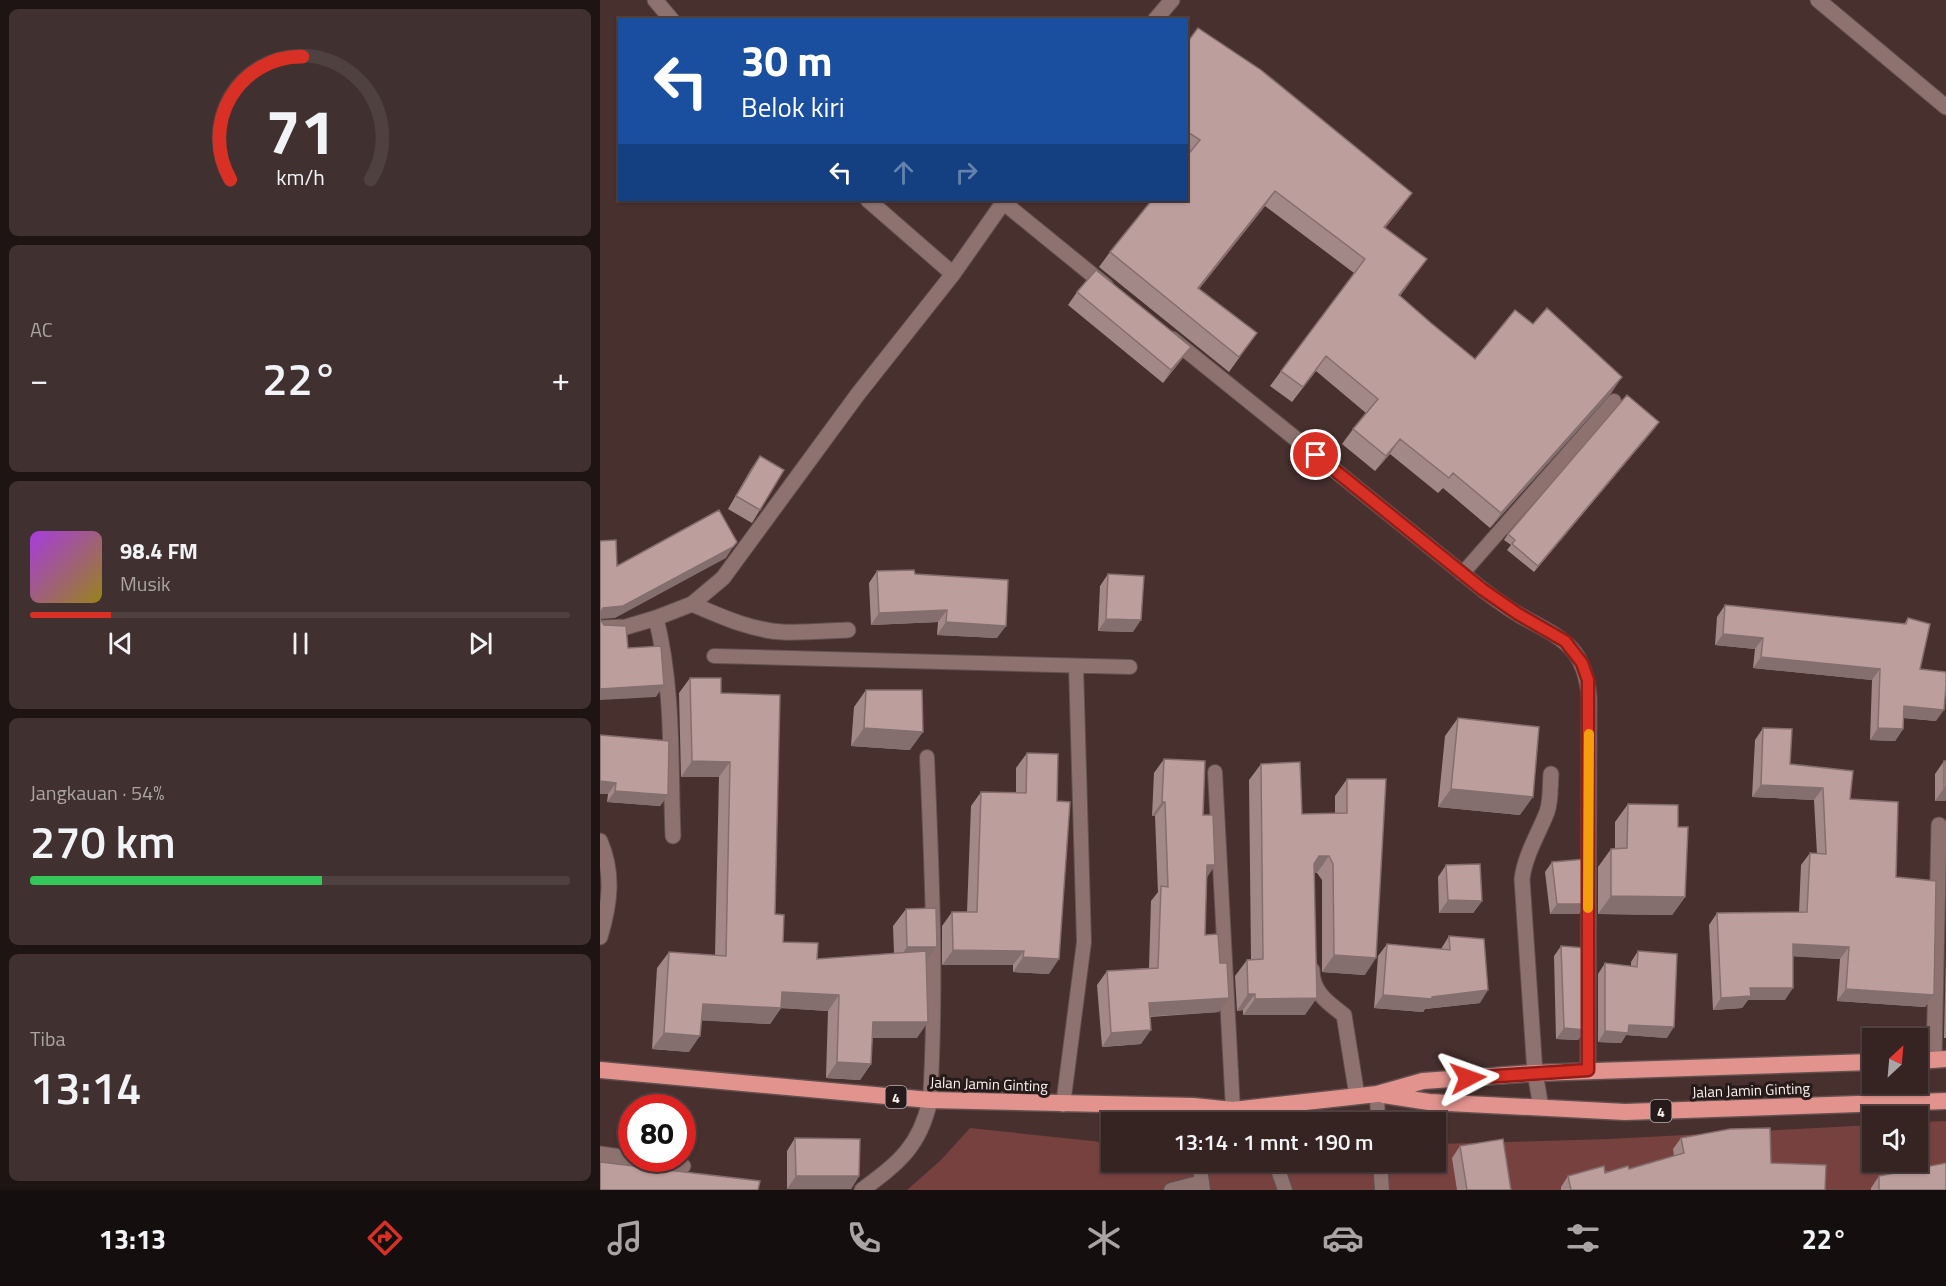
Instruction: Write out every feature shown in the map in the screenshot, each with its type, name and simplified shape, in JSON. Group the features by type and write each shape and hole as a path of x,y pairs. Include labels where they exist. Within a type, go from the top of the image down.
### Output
{"highway":[{"name":"Jalan Jamin Ginting","path":"1278,1112 1377,1094 1423,1081 1588,1070 1862,1062"},
{"name":"Jalan Jamin Ginting","path":"600,1070 930,1100 1064,1105 1164,1112"},
{"name":"Jalan Jamin Ginting","path":"1377,1094 1429,1102 1625,1112 1946,1101"},
{"name":"Jalan Jamin Ginting","path":"1213,1112 1233,1110 1245,1112"}],"street":[{"path":"655,0 670,18"},
{"path":"1157,18 1172,0"},
{"path":"1818,0 1946,107"},
{"path":"869,201 953,274"},
{"path":"600,628 626,627 692,604 723,578 858,394 953,274 1004,201 1122,299"},
{"path":"1159,328 1462,574 1509,609 1565,641 1582,663 1588,680 1588,1070"},
{"path":"692,604 727,618 782,632 848,630"},
{"path":"656,618 665,655 668,682 673,836"},
{"path":"1542,1107 1535,1073 1522,879 1527,853 1534,843 1548,810 1551,774"},
{"path":"1932,1060 1939,825"},
{"path":"600,841 606,856 610,892 600,937"},
{"path":"1312,957 1312,978 1322,999 1344,1015 1357,1096"},
{"path":"862,1190 903,1157 925,1124 930,1100"},
{"path":"600,1154 618,1157"}],"lane":[{"path":"1462,574 1614,401"},
{"path":"714,656 1130,667"},
{"path":"1064,1105 1084,942 1076,666"},
{"path":"927,757 934,907 935,1010 930,1100"},
{"path":"1215,772 1233,1110"},
{"path":"1377,1094 1378,1112"},
{"path":"1279,1172 1285,1190"},
{"path":"1381,1172 1382,1190"},
{"path":"1171,1190 1202,1186"}],"shaded area":[{"path":"1946,1121 1946,1190 907,1190 941,1160 970,1128 1101,1142 1101,1172 1446,1172 1446,1144 1609,1139 1862,1126 1862,1172 1928,1172 1928,1122"}],"building":[{"path":"1198,28 1261,70 1412,193 1384,227 1427,259 1399,295 1475,359 1515,310 1533,324 1547,308 1622,377 1501,513 1453,473 1449,478 1400,439 1386,456 1353,429 1378,399 1326,356 1303,387 1281,371 1365,259 1275,191 1198,288 1257,333 1239,357 1110,252 1151,201 1188,201 1188,155 1200,140 1188,132 1188,41"},
{"path":"1096,270 1191,347 1171,370 1077,292"},
{"path":"1627,395 1659,422 1538,566 1512,544 1515,540 1508,534"},
{"path":"760,456 784,470 760,510 736,496"},
{"path":"719,510 737,542 733,547 623,606 603,608 600,614 600,541 616,540 617,566"},
{"path":"914,570 915,574 1008,580 1006,626 946,622 947,610 879,613 877,571"},
{"path":"1108,574 1144,576 1141,620 1106,619"},
{"path":"1725,605 1906,624 1908,618 1930,624 1920,669 1946,672 1944,710 1904,706 1903,729 1878,728 1880,669 1761,657 1763,638 1723,634"},
{"path":"600,619 604,625 626,626 628,648 661,646 664,685 600,689"},
{"path":"690,678 721,678 721,693 780,695 775,914 784,915 783,942 818,943 817,959 926,951 928,1022 873,1022 871,1064 837,1062 839,995 782,992 781,1008 703,1004 700,1036 664,1033 669,952 726,956 730,762 692,761"},
{"path":"866,690 922,690 923,732 864,728"},
{"path":"1458,718 1539,727 1533,797 1451,789"},
{"path":"1763,728 1792,729 1790,764 1853,771 1850,799 1898,802 1896,877 1936,881 1934,995 1846,989 1849,947 1793,944 1793,988 1750,988 1751,996 1721,998 1717,913 1807,912 1810,853 1826,854 1823,788 1761,785"},
{"path":"600,735 669,741 668,795 615,791 616,783 600,781"},
{"path":"1027,753 1058,754 1057,801 1070,802 1059,959 1023,957 1024,951 953,950 952,912 977,912 981,792 1026,793"},
{"path":"1164,759 1205,761 1203,815 1213,815 1215,865 1207,865 1205,935 1218,934 1220,963 1227,963 1229,998 1149,1003 1151,1030 1111,1033 1107,971 1158,968 1161,886 1168,887 1165,802 1162,802"},
{"path":"1944,761 1946,761 1946,788 1944,788"},
{"path":"1300,762 1302,814 1347,813 1347,779 1386,779 1376,958 1334,955 1333,864 1329,856 1319,856 1314,864 1317,998 1255,999 1255,994 1248,994 1247,960 1263,959 1261,764"},
{"path":"1628,804 1678,805 1678,827 1688,827 1685,897 1611,896 1611,849 1627,848"},
{"path":"1586,859 1585,904 1557,904 1552,862"},
{"path":"1480,864 1482,901 1448,900 1446,865"},
{"path":"936,908 937,947 907,947 906,909"},
{"path":"1449,936 1484,939 1488,990 1432,997 1432,999 1383,995 1387,944 1450,950"},
{"path":"1561,946 1586,948 1586,1030 1564,1028"},
{"path":"1638,951 1677,954 1674,1027 1629,1025 1628,1033 1605,1031 1605,963 1637,967"},
{"path":"1770,1128 1771,1163 1826,1165 1825,1190 1571,1190 1568,1176 1604,1166 1605,1173 1628,1166 1629,1169 1684,1153 1681,1138 1730,1129"},
{"path":"795,1138 860,1139 859,1176 796,1176"},
{"path":"1503,1139 1511,1190 1467,1190 1460,1146"},
{"path":"600,1162 618,1164 618,1172 684,1172 760,1181 758,1190 600,1190"},
{"path":"1946,1163 1946,1190 1879,1190 1879,1176 1900,1172 1928,1172 1928,1166"}],"slow traffic":[{"path":"1588,908 1589,734"}],"route":[{"path":"1316,455 1500,603 1557,634 1575,651 1588,680 1588,1070 1468,1078"}]}
